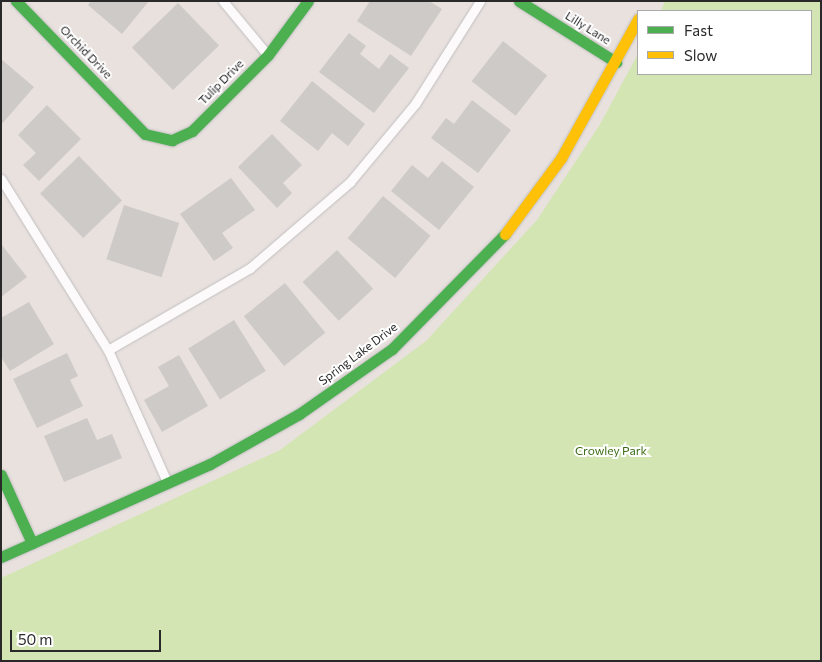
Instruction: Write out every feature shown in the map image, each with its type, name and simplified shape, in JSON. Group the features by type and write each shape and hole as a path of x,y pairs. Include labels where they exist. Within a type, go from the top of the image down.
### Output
{"street":[{"name":"Orchid Drive","path":"16,1 134,124"},
{"name":"Tulip Drive","path":"134,124 145,134 172,140 192,131 268,55 308,1"},
{"name":"Lilly Lane","path":"519,1 616,62"},
{"name":"Spring Lake Drive","path":"1,557 210,464 299,414 392,349 441,303 502,238 561,158 616,62 637,21"},
{"path":"1,475 32,542"}],"lane":[{"path":"223,1 268,55"},
{"path":"108,350 250,268 350,182 415,104 480,1"},
{"path":"1,178 108,350 167,482"}],"green space":[{"name":"Crowley Park","path":"665,1 821,1 821,661 1,661 1,578 280,450 426,341 537,220 599,126 637,56 637,75 812,75 812,10 661,10"}],"building":[{"path":"91,1 149,1 122,34 88,5"},
{"path":"370,1 429,1 442,9 411,56 357,21"},
{"path":"178,3 219,45 173,90 132,47"},
{"path":"349,33 366,46 360,54 379,69 390,54 409,68 374,113 319,72"},
{"path":"503,41 547,75 516,116 472,81"},
{"path":"1,59 34,87 1,125"},
{"path":"312,81 365,124 348,146 332,133 318,151 280,121"},
{"path":"472,100 511,130 478,173 431,138 446,118 454,124"},
{"path":"47,105 81,139 39,181 23,165 36,153 18,135"},
{"path":"272,134 302,165 283,183 292,193 277,208 238,167"},
{"path":"79,156 122,201 83,238 40,194"},
{"path":"442,161 474,187 439,230 391,191 412,165 428,178"},
{"path":"231,178 255,210 222,233 233,248 214,261 180,214"},
{"path":"383,196 430,236 395,278 348,238"},
{"path":"124,205 179,223 162,277 106,259"},
{"path":"1,244 27,277 1,297"},
{"path":"337,250 373,289 339,321 303,282"},
{"path":"285,283 325,333 284,366 244,316"},
{"path":"29,302 54,344 10,371 1,357 1,318"},
{"path":"234,320 266,371 220,399 188,349"},
{"path":"67,353 78,376 70,380 83,406 37,428 13,379"},
{"path":"179,355 208,406 162,432 144,400 169,386 158,367"},
{"path":"87,418 97,440 112,434 122,458 64,482 44,436"}],"traffic: fast":[{"path":"16,1 145,134 172,140 192,131 268,55 308,1"},
{"path":"519,1 616,62"},
{"path":"1,557 210,464 299,414 392,349 505,234"},
{"path":"1,475 32,543"}],"traffic: slow":[{"path":"505,234 561,158 637,21"}]}
